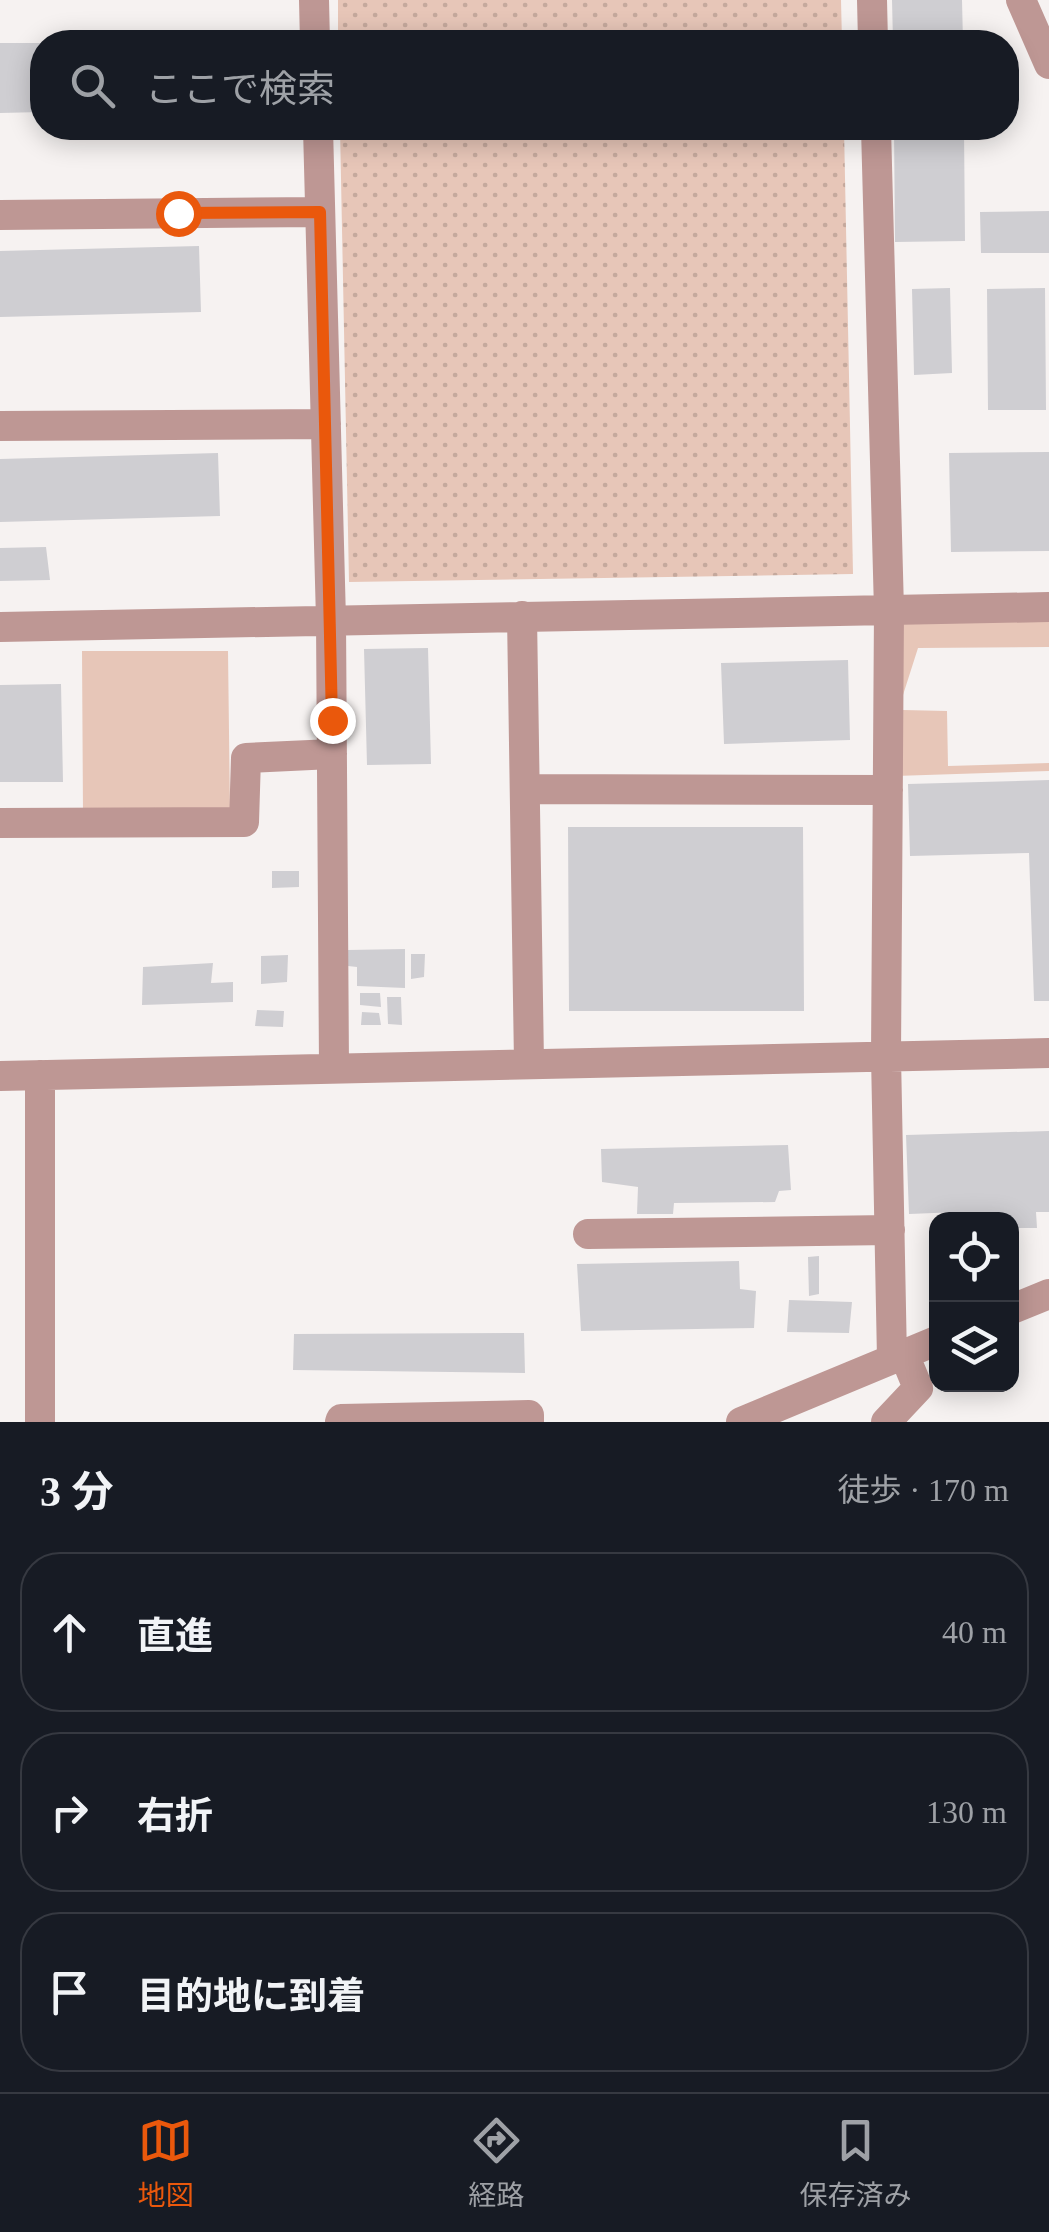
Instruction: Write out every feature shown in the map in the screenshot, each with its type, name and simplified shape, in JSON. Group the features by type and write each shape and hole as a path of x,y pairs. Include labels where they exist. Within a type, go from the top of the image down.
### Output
{"lane":[{"path":"314,0 315,30"},
{"path":"872,0 873,30"},
{"path":"1022,0 1049,64"},
{"path":"318,140 331,620 334,1067"},
{"path":"876,140 889,610 886,1056 890,1230 898,1357 918,1388 886,1422"},
{"path":"0,214 320,212"},
{"path":"0,426 326,424"},
{"path":"0,627 1049,607"},
{"path":"522,616 529,1063"},
{"path":"0,823 244,822 246,758 332,754"},
{"path":"525,790 888,790"},
{"path":"0,1076 1049,1053"},
{"path":"40,1075 40,1422"},
{"path":"588,1234 890,1230"},
{"path":"1019,1307 1049,1294"},
{"path":"740,1422 929,1344"},
{"path":"340,1422 529,1416 528,1422"}],"shaded area":[{"path":"338,0 841,0 842,30 338,30"},
{"path":"340,140 844,140 853,574 349,582"},
{"path":"1049,618 1049,647 918,648 903,695 903,710 947,711 948,766 1049,763 1049,771 895,776 901,619"},
{"path":"82,651 228,651 230,813 83,814"}],"building":[{"path":"892,0 962,0 963,30 893,30"},
{"path":"0,43 30,43 30,112 0,113"},
{"path":"894,140 964,140 965,241 895,242"},
{"path":"1049,211 1049,253 981,253 980,212"},
{"path":"199,246 201,312 0,317 0,251"},
{"path":"950,288 952,373 914,375 912,289"},
{"path":"1045,288 1046,410 988,410 987,289"},
{"path":"1049,452 1049,551 951,552 949,453"},
{"path":"218,453 220,516 0,522 0,459"},
{"path":"46,547 50,580 0,581 0,548"},
{"path":"428,648 431,764 367,765 364,649"},
{"path":"848,660 850,740 724,744 721,663"},
{"path":"61,684 63,782 0,782 0,685"},
{"path":"1049,780 1049,1001 1034,1001 1029,853 910,856 908,784"},
{"path":"568,827 803,827 804,1011 569,1011"},
{"path":"272,871 299,871 299,887 272,888"},
{"path":"405,949 405,988 357,986 357,967 348,966 348,950"},
{"path":"411,954 425,954 424,977 411,979"},
{"path":"288,955 287,982 261,984 261,956"},
{"path":"213,963 211,983 233,982 233,1002 142,1005 143,967"},
{"path":"360,993 380,993 381,1007 360,1005"},
{"path":"387,997 401,997 402,1025 388,1024"},
{"path":"257,1010 284,1011 283,1027 255,1026"},
{"path":"362,1012 379,1013 381,1025 361,1025"},
{"path":"1049,1131 1049,1212 1036,1212 1037,1228 1019,1228 1019,1212 909,1214 906,1135"},
{"path":"788,1145 791,1190 779,1191 775,1202 674,1203 673,1214 637,1214 638,1187 602,1182 601,1149"},
{"path":"819,1256 819,1294 809,1296 808,1257"},
{"path":"739,1261 740,1289 756,1291 754,1328 581,1331 577,1264"},
{"path":"789,1300 852,1302 849,1333 787,1332"},
{"path":"524,1333 525,1373 293,1370 294,1334"}],"route":[{"path":"178,213 320,212 332,720"}]}
